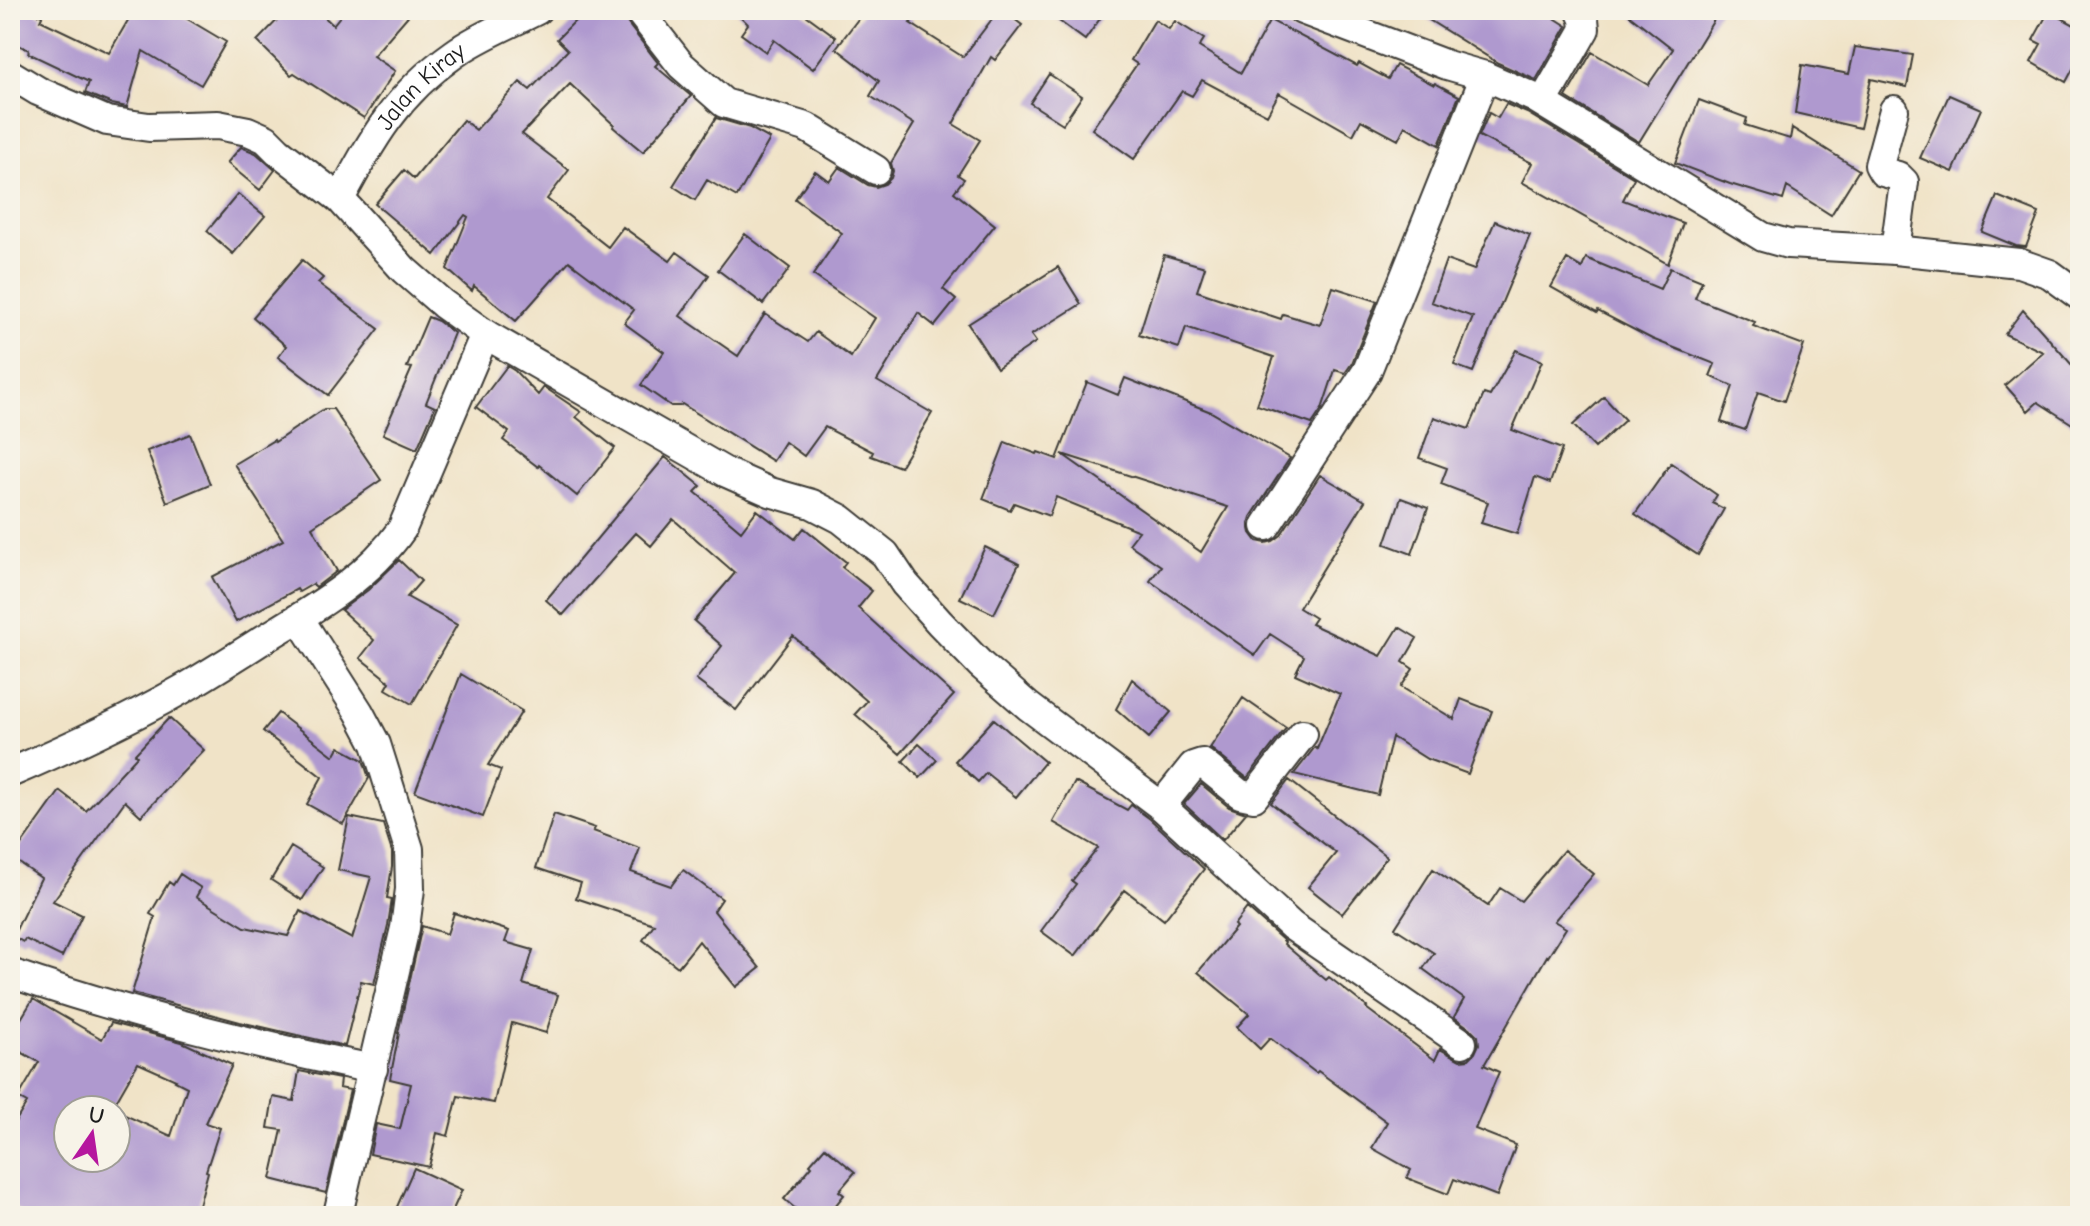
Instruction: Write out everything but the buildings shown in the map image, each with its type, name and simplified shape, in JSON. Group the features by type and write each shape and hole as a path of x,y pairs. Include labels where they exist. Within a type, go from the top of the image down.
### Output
{"street":[{"name":"Jalan Kiray","path":"340,199 372,140 395,106 418,83 456,53 537,10"},
{"path":"638,10 681,65 724,103 806,127 876,170"},
{"path":"1302,10 1447,65 1485,76 1543,102 1763,237 1788,244 1895,250 2019,263 2077,287"},
{"path":"1543,102 1585,29 1580,10"},
{"path":"10,74 38,91 107,121 149,127 218,125 248,131 266,139 340,199 404,270 443,304 485,334 727,473 770,492 812,504 841,519 885,554 905,584 981,665 1028,706 1161,806 1292,926 1462,1043"},
{"path":"1266,526 1367,371 1485,76"},
{"path":"1894,110 1879,165 1883,172 1898,176 1904,182 1895,250"},
{"path":"10,773 170,696 337,594 366,571 402,529 485,334"},
{"path":"299,618 376,744 409,849 410,889 405,928 339,1215"},
{"path":"1161,806 1193,766 1202,763 1240,794 1254,797 1303,734"},
{"path":"10,973 98,1002 287,1051 373,1069"}]}
